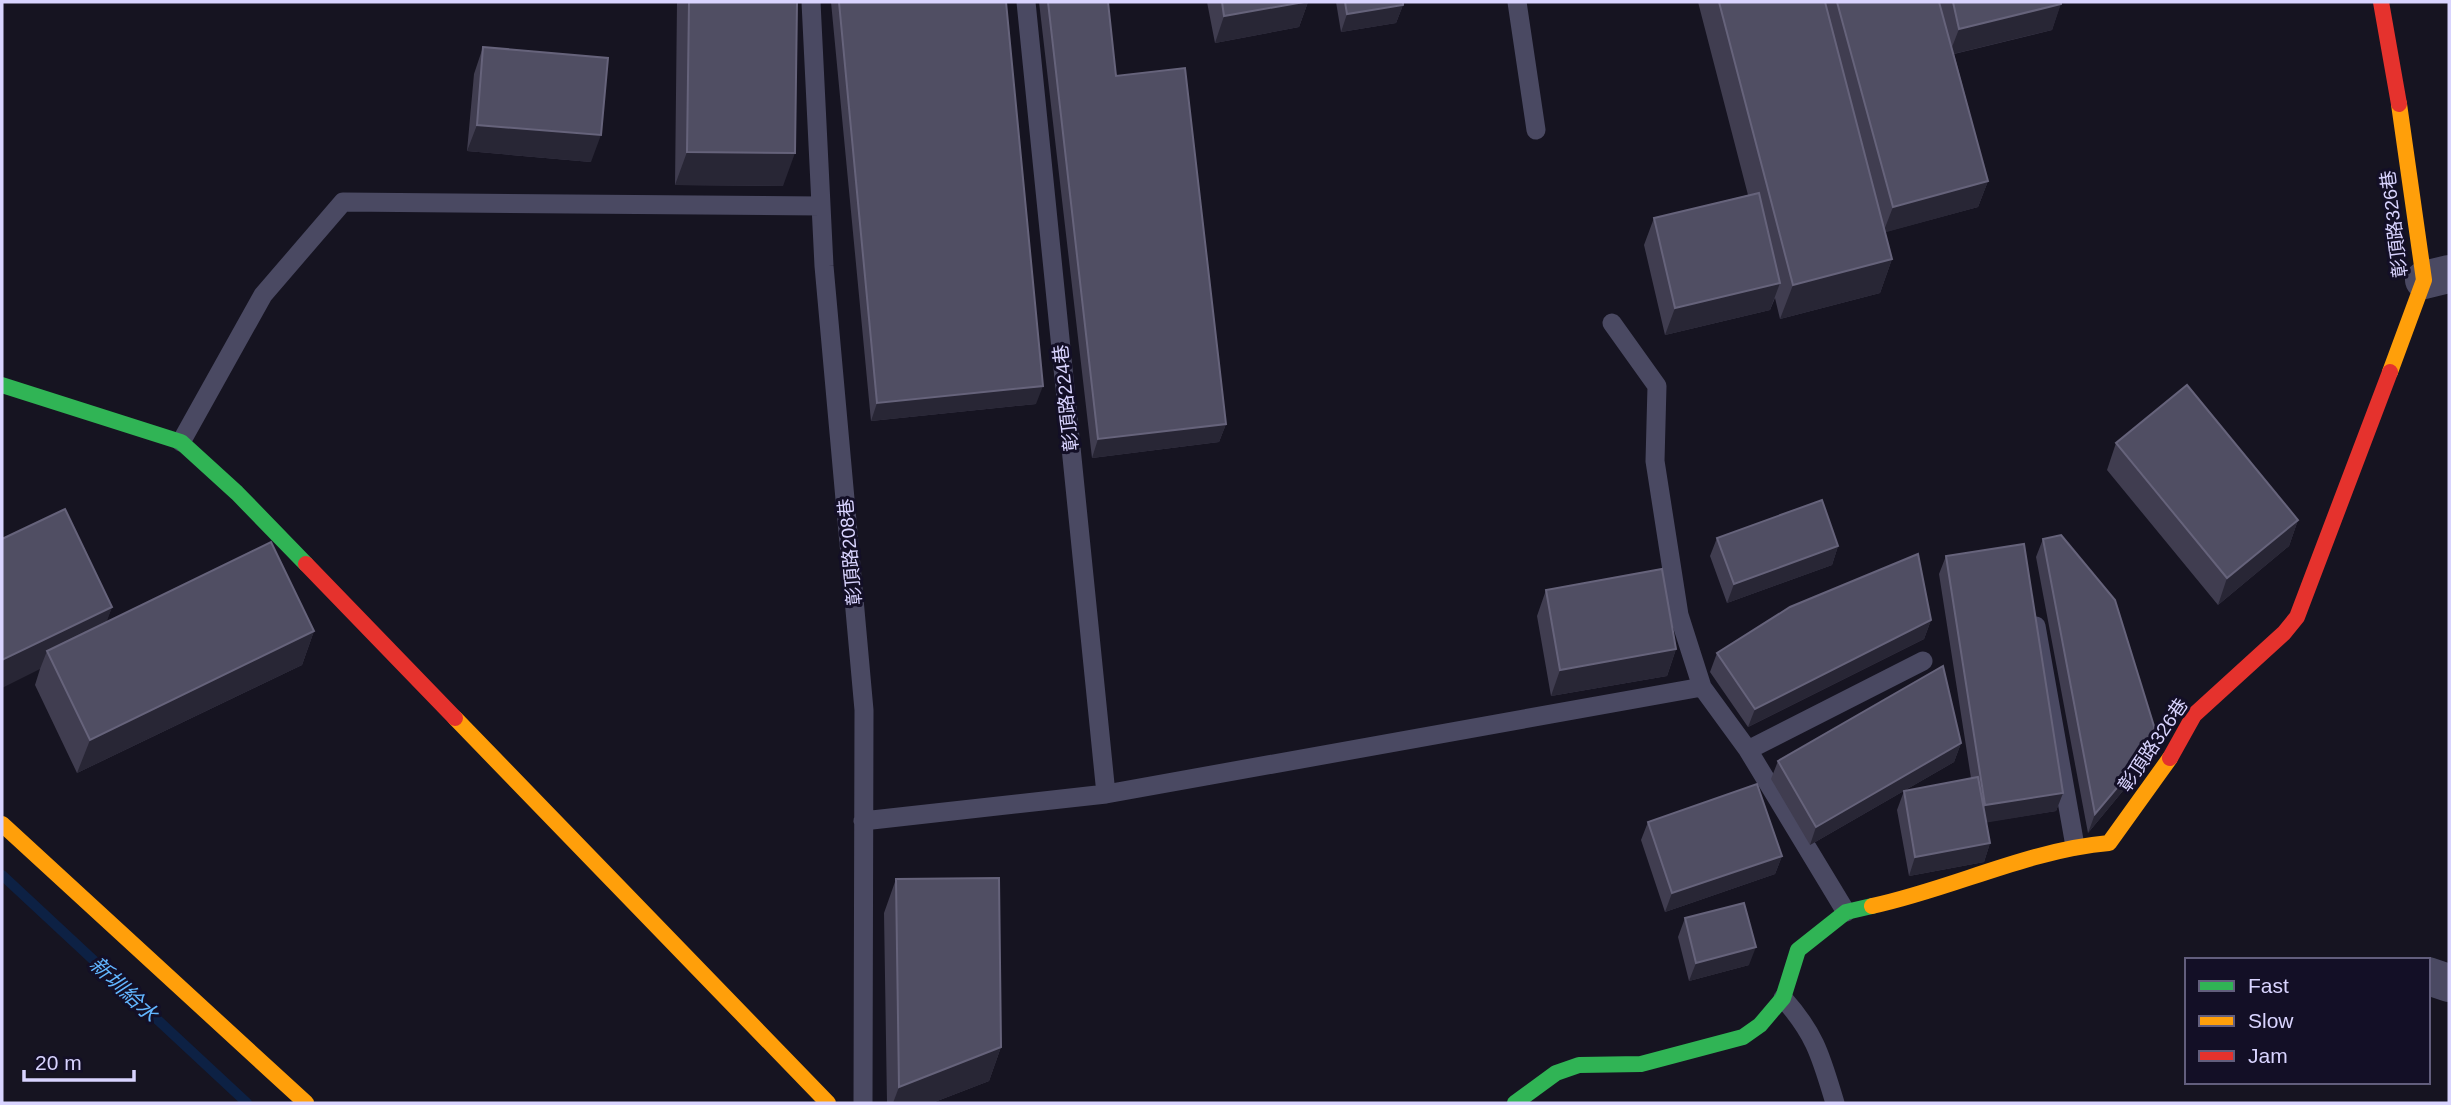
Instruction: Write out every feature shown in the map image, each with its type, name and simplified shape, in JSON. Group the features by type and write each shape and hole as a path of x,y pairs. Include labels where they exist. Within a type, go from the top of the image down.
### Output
{"street":[{"name":"彰頂路326巷","path":"1515,1103 1556,1073 1579,1065 1641,1064 1743,1037 1760,1025 1783,998 1798,950 1846,912 1919,896 2075,846 2109,843 2164,768 2194,715 2284,634 2297,617 2437,277 2406,145 2381,2"},
{"path":"2,385 181,442 247,503 828,1103"},
{"path":"2,824 306,1103"},
{"path":"2430,977 2449,984"}],"lane":[{"name":"彰頂路208巷","path":"811,2 821,206 864,710 863,1103"},
{"name":"彰頂路224巷","path":"1027,2 1106,794"},
{"path":"1517,2 1536,130"},
{"path":"181,442 263,295 343,202 821,206"},
{"path":"1612,323 1657,386 1655,461 1679,615 1702,687 1748,750 1846,912"},
{"path":"2033,606 2075,846"},
{"path":"1748,750 1923,661"},
{"path":"863,821 1106,794 1702,687"},
{"path":"1783,998 1807,1025 1818,1046 1835,1103"}],"building":[{"path":"689,2 797,2 795,153 687,152"},
{"path":"839,2 1006,2 1043,386 877,403"},
{"path":"1048,2 1108,2 1116,76 1185,68 1226,424 1098,439"},
{"path":"1222,2 1304,2 1224,16"},
{"path":"1345,2 1403,2 1403,5 1347,14"},
{"path":"1719,2 1825,2 1892,259 1793,285"},
{"path":"1837,2 1939,2 1988,181 1893,207"},
{"path":"1953,2 2061,2 2061,4 1959,29"},
{"path":"483,47 608,58 601,135 477,125"},
{"path":"1759,193 1780,283 1675,308 1654,218"},
{"path":"2187,385 2298,520 2227,578 2116,443"},
{"path":"1822,500 1838,546 1734,584 1717,538"},
{"path":"65,509 112,607 2,660 2,539"},
{"path":"2061,535 2115,600 2158,739 2095,814 2043,539"},
{"path":"271,542 314,631 90,740 47,651"},
{"path":"2024,544 2063,793 1985,805 1946,556"},
{"path":"1918,554 1931,620 1755,709 1717,653 1790,607"},
{"path":"1662,569 1676,649 1560,670 1546,590"},
{"path":"1943,666 1961,743 1816,827 1778,761"},
{"path":"1978,777 1990,843 1915,857 1904,791"},
{"path":"1757,784 1782,856 1672,893 1648,822"},
{"path":"999,878 1001,1047 899,1087 896,879"},
{"path":"1744,903 1756,947 1696,963 1685,918"}],"waterway":[{"name":"新圳給水","path":"2,875 247,1103"}],"traffic: fast":[{"path":"2,385 181,442 237,493 306,564"},
{"path":"1515,1103 1556,1073 1579,1065 1641,1064 1743,1037 1760,1025 1783,998 1798,950 1846,912 1872,906"}],"traffic: slow":[{"path":"2390,372 2424,280 2399,104"},
{"path":"455,718 828,1103"},
{"path":"1872,906 2049,853 2109,843 2170,758"},
{"path":"2,824 306,1103"}],"traffic: jam":[{"path":"2381,2 2399,104"},
{"path":"2170,758 2194,715 2284,633 2297,617 2390,372"},
{"path":"306,564 455,718"}]}
